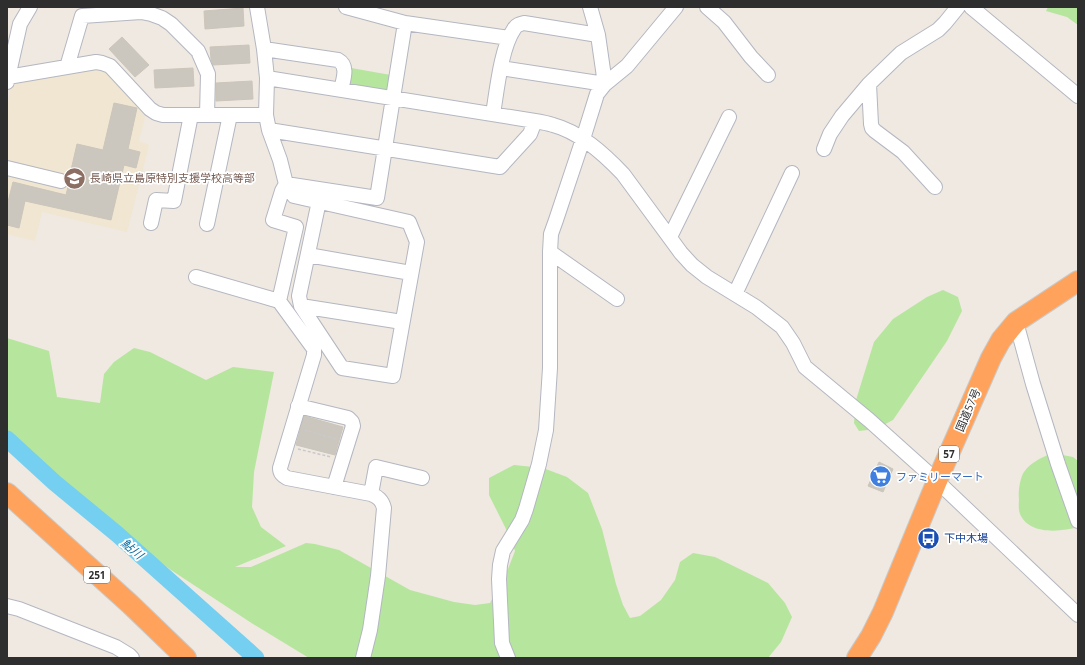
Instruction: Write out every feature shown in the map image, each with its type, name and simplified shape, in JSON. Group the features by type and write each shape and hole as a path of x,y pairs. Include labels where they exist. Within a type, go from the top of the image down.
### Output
{"highway":[{"name":"国道57号","path":"857,658 884,612 937,481 991,358 1001,340 1016,322 1078,281"},
{"name":"251","path":"7,494 130,604 186,658"}],"street":[{"path":"30,7 20,24 7,80 96,62 110,66 150,109 156,113 163,115 266,115"},
{"path":"257,7 267,78 266,115 269,130 280,160 286,184 294,196 319,201 409,222 417,242 393,376 342,368 301,306 299,296 319,201"},
{"path":"346,7 405,22 509,38"},
{"path":"590,7 598,35 605,84"},
{"path":"508,658 502,643 499,579 500,565 503,551 522,520 526,509 539,464 546,430 550,368 550,252 552,234 584,139 597,94 605,84 622,70 676,7"},
{"path":"707,7 724,22 751,57 768,75"},
{"path":"824,149 830,134 842,116 869,84 902,52 938,30 958,7"},
{"path":"971,7 1078,96"},
{"path":"67,67 82,16 141,12 151,14 162,18 171,24 198,51 208,74 207,115"},
{"path":"286,184 377,198 405,22"},
{"path":"493,114 504,52 514,28 518,24 524,23 598,35"},
{"path":"264,49 338,60 342,62 345,69 341,90"},
{"path":"602,61 611,68 622,70"},
{"path":"501,68 605,84"},
{"path":"267,78 535,121 554,125 584,139 613,163 623,174 692,265 707,277 756,307 782,327 793,343 805,367 869,420 937,481 1078,615"},
{"path":"869,84 872,128 903,152 935,187"},
{"path":"150,223 156,200 174,202 191,115"},
{"path":"207,224 230,115"},
{"path":"670,237 729,117"},
{"path":"269,130 500,167 530,134 535,121"},
{"path":"7,168 61,181"},
{"path":"735,294 792,173"},
{"path":"279,301 296,227 273,220 282,191 286,184"},
{"path":"550,252 617,299"},
{"path":"308,255 411,273"},
{"path":"196,277 279,301 314,349 314,355 286,446 280,472 287,478 371,494 380,499 383,503 384,508 378,576 370,630 363,658"},
{"path":"301,306 402,322"},
{"path":"1016,322 1033,384 1078,521"},
{"path":"298,406 350,420 352,422 353,426 334,487"},
{"path":"371,494 376,467 422,478"},
{"path":"7,606 19,609 116,647 132,658"}],"path":[{"path":"292,426 348,442"},
{"path":"286,446 343,460"}],"shaded area":[{"name":"長崎県立島原特別支援学校高等部","path":"94,67 104,69 146,113 139,141 149,145 127,232 42,212 35,241 7,234 7,108 11,85"}],"green space":[{"path":"1048,7 1078,7 1078,25 1067,17 1046,11"},
{"path":"351,68 391,75 388,93 349,86"},
{"path":"943,290 958,297 962,311 947,341 893,420 876,429 859,431 854,423 856,400 874,342 893,319 927,297"},
{"path":"7,338 49,351 57,397 100,403 104,374 114,362 134,348 150,352 206,380 233,367 274,372 254,472 252,507 261,527 286,546 235,567 251,567 306,543 315,544 339,550 410,590 454,602 475,605 490,603 508,569 515,551 510,537 489,495 489,478 514,465 543,468 567,477 588,493 602,529 623,605 630,618 640,616 661,600 675,580 680,562 693,553 715,557 768,583 785,603 792,617 781,642 768,658 309,658 253,624 171,570 53,477 7,433"},
{"path":"1052,453 1073,457 1078,461 1078,527 1054,531 1038,529 1030,526 1024,521 1020,514 1020,481 1024,472 1033,463"}],"building":[{"path":"243,8 244,26 205,29 204,11"},
{"path":"122,37 149,65 135,77 109,49"},
{"path":"249,45 250,63 213,65 210,47"},
{"path":"193,68 194,86 155,88 154,70"},
{"path":"252,81 253,99 216,101 216,83"},
{"path":"114,103 137,108 128,149 140,152 136,168 124,165 111,220 25,201 19,228 7,225 7,206 13,182 66,195 77,144 103,150"},
{"path":"304,416 343,427 335,455 296,445"},
{"name":"ファミリーマート","path":"879,462 893,469 883,492 868,486"}],"waterway":[{"name":"鮎川","path":"7,439 55,483 117,534 256,658"}],"place":[{"name":"長崎県立島原特別支援学校高等部","path":"74,178"},
{"name":"ファミリーマート","path":"881,477"},
{"name":"下中木場","path":"928,538"}]}
